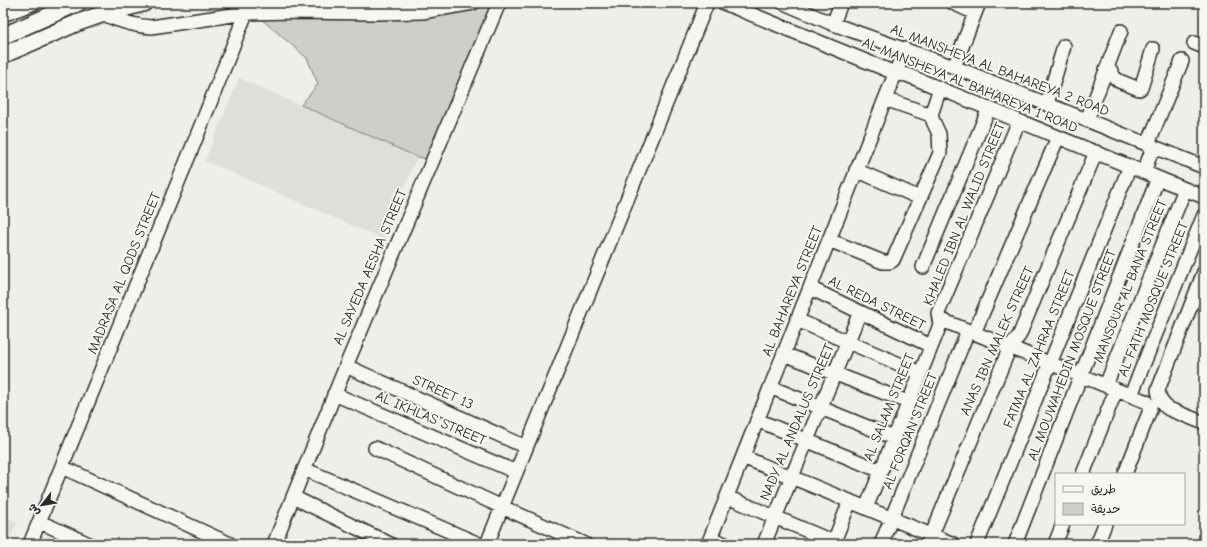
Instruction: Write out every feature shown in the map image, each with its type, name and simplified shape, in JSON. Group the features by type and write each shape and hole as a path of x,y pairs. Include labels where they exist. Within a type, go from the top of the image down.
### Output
{"main road":[{"path":"9,34 78,3"},
{"path":"3,55 77,23 144,3"}],"street":[{"path":"103,14 131,24 151,27 246,13 376,13 473,3"},
{"name":"AL SAYEDA AESHA STREET","path":"274,544 334,394 500,3"},
{"path":"487,544 706,3"},
{"name":"AL MANSHEYA AL BAHAREYA 1 ROAD","path":"724,3 895,73 907,75 940,88 1204,197"},
{"name":"AL MANSHEYA AL BAHAREYA 2 ROAD","path":"784,3 834,24 954,67 1204,167"},
{"path":"834,24 841,3"},
{"path":"953,3 977,8 954,67"},
{"path":"9,34 27,4"},
{"path":"3,15 27,4"},
{"name":"MADRASA AL QODS STREET","path":"30,544 246,13"},
{"path":"1087,120 1121,31"},
{"path":"1047,104 1064,46"},
{"name":"AL BAHAREYA STREET","path":"709,541 905,49"},
{"path":"1106,69 1111,71 1118,81 1139,89 1141,88 1153,49"},
{"path":"1144,172 1151,146 1182,61"},
{"path":"829,240 883,262 890,262 895,257 940,150 939,134 932,121 931,115 940,88"},
{"path":"885,99 931,115"},
{"path":"923,267 988,108"},
{"name":"KHALED IBN AL WALID STREET","path":"939,319 938,313 1019,120"},
{"name":"AL FORQAN STREET","path":"880,544 971,332 1058,137"},
{"name":"ANAS IBN MALEK STREET","path":"930,540 1010,347 1019,336 1096,152"},
{"name":"FATMA AL ZAHRAA STREET","path":"977,544 1130,166"},
{"path":"856,170 920,198"},
{"name":"AL MOUWAHEDIN MOSQUE STREET","path":"1015,544 1158,178"},
{"name":"MANSOUR AL BANA STREET","path":"1083,473 1111,387 1185,189"},
{"name":"AL FATH MOSQUE STREET","path":"1131,396 1204,215"},
{"path":"1204,272 1158,390 1160,399 1165,407 1204,423"},
{"name":"AL REDA STREET","path":"810,288 931,346"},
{"name":"NADY AL ANDALUS STREET","path":"764,544 860,312"},
{"path":"939,319 1147,402 1150,406 1150,410 1125,473"},
{"name":"AL SALAM STREET","path":"866,508 940,325 939,319"},
{"path":"797,320 920,373"},
{"path":"784,354 908,402"},
{"name":"STREET 13","path":"346,366 526,447"},
{"path":"770,387 894,438"},
{"name":"AL IKHLAS STREET","path":"334,394 516,472"},
{"path":"757,420 881,470"},
{"path":"375,448 585,544"},
{"path":"743,457 891,518 930,540 953,544"},
{"path":"62,467 230,544"},
{"path":"304,469 479,544"},
{"path":"293,497 390,544"},
{"path":"727,497 833,543 850,501"},
{"path":"40,522 89,544"},
{"path":"1055,544 1063,525"},
{"path":"1097,544 1105,525"},
{"path":"709,541 725,544"}],"shaded area":[{"path":"239,78 417,157 383,239 205,161"},
{"path":"3,516 17,522 7,544 3,544"}],"green space":[{"path":"494,3 428,159 417,157 301,105 318,84 307,58 259,17 372,19"}],"waterway":[{"path":"768,3 783,9"}]}
